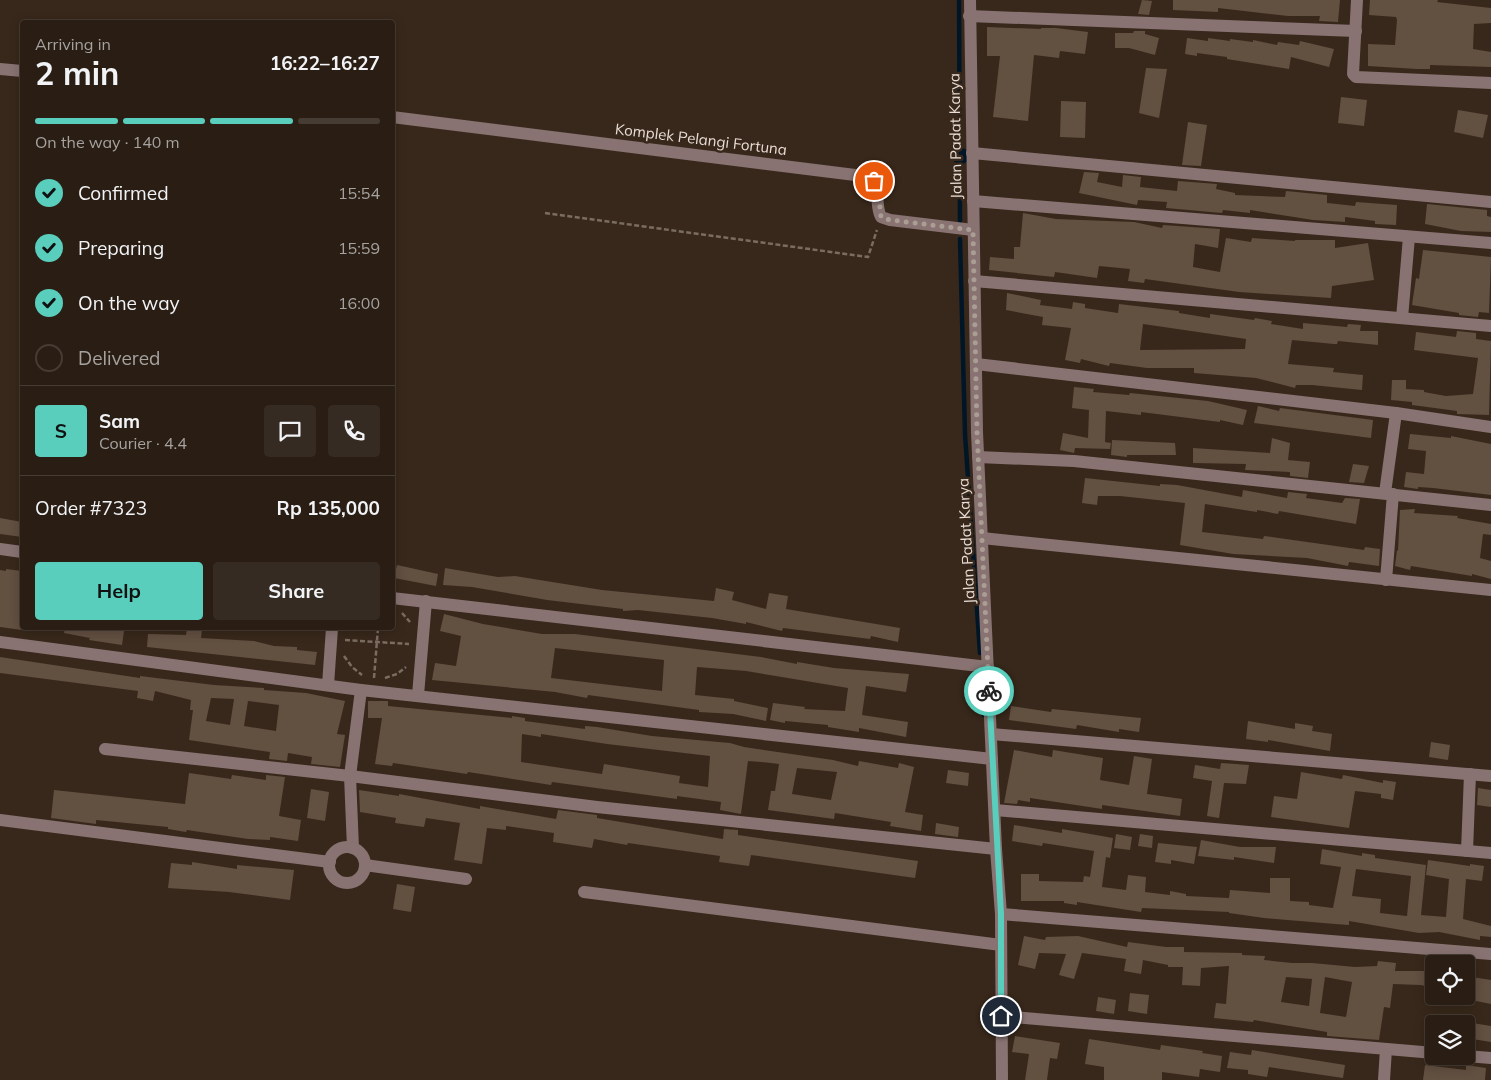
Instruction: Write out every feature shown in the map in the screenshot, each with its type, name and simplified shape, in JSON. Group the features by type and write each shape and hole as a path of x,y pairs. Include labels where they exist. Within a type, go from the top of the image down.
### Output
{"street":[{"name":"Jalan Padat Karya","path":"970,0 978,457 996,850 1001,914 1002,1080"},
{"path":"1357,0 1353,74 1356,77 1491,84"},
{"path":"969,16 1356,31"},
{"path":"0,68 20,71"},
{"name":"Komplek Pelangi Fortuna","path":"395,117 863,176 874,181 878,188 881,217"},
{"path":"972,153 1491,202"},
{"path":"973,200 1491,244"},
{"path":"881,217 890,220 973,230"},
{"path":"1402,318 1408,237"},
{"path":"974,281 1491,326"},
{"path":"976,364 1396,413 1491,427"},
{"path":"1386,580 1389,494 1396,413"},
{"path":"978,457 1074,461 1491,504"},
{"path":"982,538 1491,590"},
{"path":"0,549 20,552"},
{"path":"395,598 988,667"},
{"path":"418,695 426,601"},
{"path":"328,685 332,630"},
{"path":"0,642 361,690 992,759"},
{"path":"353,848 350,776 361,690"},
{"path":"991,734 1491,776"},
{"path":"105,750 996,850"},
{"path":"1467,851 1470,774"},
{"path":"995,810 1491,853"},
{"path":"0,820 330,862"},
{"path":"353,848 362,854 365,865 361,876 352,882 346,882 336,878 332,873 330,862 338,850 353,848"},
{"path":"365,865 466,879"},
{"path":"584,892 1000,945"},
{"path":"1001,914 1491,954"},
{"path":"1001,1016 1425,1052"},
{"path":"1384,1080 1386,1050"},
{"path":"1475,1057 1491,1058"}],"path":[{"path":"545,213 868,257 881,217"},
{"path":"398,610 411,623 413,628"},
{"path":"374,679 378,630"},
{"path":"342,639 423,645"},
{"path":"352,667 362,675 374,679 386,678 397,674 409,662"}],"building":[{"path":"1142,0 1152,1 1149,15 1138,14"},
{"path":"1173,0 1340,0 1338,22 1319,21 1320,16 1288,16 1218,8 1218,12 1173,10"},
{"path":"1370,0 1438,0 1437,2 1491,8 1491,23 1474,24 1473,49 1491,52 1491,67 1430,65 1430,69 1417,69 1368,66 1368,44 1395,45 1397,20 1396,17 1369,15"},
{"path":"987,27 1056,28 1088,32 1085,54 1060,51 1059,58 1034,55 1028,121 993,117 1000,56 987,56"},
{"path":"1134,31 1145,31 1145,34 1159,38 1155,55 1129,48 1115,48 1115,33 1133,33"},
{"path":"1187,38 1208,41 1208,38 1230,41 1230,39 1253,42 1253,40 1277,45 1278,42 1299,45 1300,41 1334,49 1329,67 1291,57 1289,69 1227,59 1227,57 1197,53 1197,56 1185,54"},
{"path":"1146,68 1167,69 1159,118 1139,113"},
{"path":"1341,97 1367,100 1364,126 1338,123"},
{"path":"1061,101 1086,102 1085,138 1060,137"},
{"path":"1458,110 1488,115 1483,138 1454,132"},
{"path":"1188,122 1207,125 1201,166 1182,165"},
{"path":"1084,172 1099,173 1097,182 1122,187 1123,175 1141,177 1140,187 1177,191 1178,181 1217,184 1216,189 1235,193 1235,195 1285,197 1286,191 1327,195 1327,203 1355,206 1356,202 1397,205 1396,225 1375,224 1375,221 1345,217 1345,222 1313,220 1250,210 1250,213 1223,210 1222,213 1166,208 1167,202 1138,200 1137,205 1079,193"},
{"path":"1427,204 1487,210 1487,216 1491,217 1491,232 1461,231 1425,224"},
{"path":"1023,213 1056,219 1134,222 1162,228 1163,225 1220,229 1218,248 1195,244 1193,267 1220,272 1226,238 1251,242 1252,238 1295,241 1335,240 1335,248 1368,243 1374,280 1332,286 1331,298 1239,292 1145,279 1144,283 1128,281 1130,269 1099,266 1097,278 1055,272 1054,277 989,270 990,257 1014,259 1014,247 1020,247"},
{"path":"1423,250 1491,257 1489,313 1479,312 1478,317 1412,305 1416,278 1419,279"},
{"path":"1007,293 1041,300 1040,305 1072,309 1073,302 1085,304 1085,308 1118,313 1119,304 1179,311 1179,313 1210,318 1210,314 1254,320 1255,318 1272,321 1271,324 1303,329 1303,323 1347,327 1348,324 1361,325 1360,331 1378,331 1378,345 1338,341 1337,344 1334,344 1292,340 1288,364 1334,368 1333,372 1363,375 1362,390 1312,385 1296,385 1295,388 1256,378 1194,373 1194,368 1147,368 1110,363 1109,366 1081,359 1080,363 1065,360 1071,328 1042,325 1043,317 1006,310","holes":["1143,324 1246,339 1245,349 1140,350"]},
{"path":"1457,331 1476,333 1476,339 1491,341 1489,415 1457,414 1457,411 1391,400 1392,380 1406,380 1406,389 1424,390 1424,392 1446,396 1473,394 1478,358 1414,350 1416,332 1456,337"},
{"path":"1074,387 1094,389 1093,392 1129,395 1130,393 1208,401 1247,410 1243,425 1220,420 1220,422 1141,412 1141,415 1106,411 1105,442 1111,443 1110,449 1075,448 1074,453 1060,450 1063,433 1088,438 1089,410 1072,408"},
{"path":"1258,406 1279,411 1280,408 1373,420 1371,438 1254,423"},
{"path":"1410,434 1451,438 1451,436 1491,444 1491,495 1433,488 1418,487 1418,489 1404,487 1406,472 1424,474 1426,451 1408,449"},
{"path":"1272,438 1290,443 1288,460 1310,462 1308,478 1290,476 1290,472 1245,470 1246,464 1193,463 1193,448 1270,453"},
{"path":"1112,440 1175,443 1176,455 1127,455 1127,457 1111,455"},
{"path":"1353,464 1369,466 1364,483 1349,482"},
{"path":"1085,478 1160,486 1160,484 1177,485 1242,497 1243,490 1287,498 1288,492 1307,494 1306,498 1342,503 1345,498 1360,499 1356,524 1279,511 1278,514 1205,504 1202,532 1263,539 1264,536 1364,550 1365,547 1380,549 1379,566 1349,562 1348,566 1307,558 1233,554 1180,545 1185,503 1120,496 1098,496 1097,505 1082,503"},
{"path":"1415,509 1414,513 1458,516 1457,518 1491,524 1491,535 1483,534 1480,558 1491,561 1491,579 1472,574 1472,576 1411,566 1410,570 1395,566 1398,551 1400,510"},
{"path":"0,518 20,522 20,537 0,534"},
{"path":"397,565 438,574 436,586 395,578"},
{"path":"445,568 498,577 515,576 602,590 714,601 716,588 734,592 732,600 766,609 769,593 788,596 786,609 900,628 898,642 871,636 870,639 783,628 782,631 746,622 746,624 712,618 638,610 623,611 623,609 547,600 472,587 443,585"},
{"path":"6,569 20,571 20,630 0,627 0,570 6,571"},
{"path":"444,614 483,624 542,634 575,634 761,657 797,664 797,662 834,668 909,674 906,692 866,686 862,715 908,722 906,737 859,728 859,732 828,727 828,725 785,721 785,723 770,720 773,703 805,707 804,709 845,711 848,688 746,671 697,667 695,695 734,699 734,701 768,708 766,721 733,714 699,712 699,710 588,695 587,698 555,692 432,680 435,663 456,666 461,636 440,631","holes":["555,648 664,660 662,691 551,678"]},
{"path":"65,630 124,631 122,645 89,640 90,638 64,633"},
{"path":"187,630 202,630 201,638 254,641 274,646 297,647 297,650 317,652 315,665 147,647 148,634 186,635"},
{"path":"0,657 140,678 140,676 214,685 264,688 264,690 306,693 345,701 337,734 345,735 340,767 311,764 312,757 288,753 287,761 269,759 270,752 189,740 193,710 190,710 191,700 155,691 153,701 137,698 138,691 0,673","holes":["211,698 234,699 230,725 206,721","248,701 279,705 276,731 244,726"]},
{"path":"368,701 388,701 388,706 512,718 512,716 525,718 525,721 585,729 585,726 597,727 652,736 730,743 858,766 859,761 898,768 899,763 914,767 905,812 923,815 921,831 890,826 891,822 835,813 834,819 768,810 771,791 775,791 779,764 748,761 741,814 720,810 721,802 677,796 677,799 552,782 551,785 393,763 392,766 375,764 382,718 368,718","holes":["522,734 541,737 541,734 710,756 708,787 679,783 680,776 604,764 602,774 521,762","797,768 837,772 831,800 792,794"]},
{"path":"1011,706 1051,712 1052,709 1141,718 1139,732 1119,729 1119,732 1077,725 1076,729 1009,720"},
{"path":"1248,721 1295,729 1295,723 1313,726 1312,731 1332,734 1330,751 1268,740 1268,742 1246,739"},
{"path":"1431,742 1450,745 1448,760 1429,757"},
{"path":"1014,750 1052,757 1053,750 1103,758 1100,780 1129,785 1134,756 1152,759 1147,794 1182,799 1180,816 1102,805 1102,809 1030,798 1030,802 1018,800 1017,804 1004,803"},
{"path":"1221,763 1249,765 1246,784 1224,783 1219,818 1207,816 1212,781 1193,778 1195,765 1220,769"},
{"path":"948,770 969,773 968,786 946,783"},
{"path":"1301,772 1342,779 1343,775 1383,783 1383,780 1396,782 1393,800 1381,798 1381,794 1355,791 1349,828 1271,817 1274,796 1297,799"},
{"path":"189,773 231,779 232,775 266,780 266,775 285,777 279,816 301,820 298,841 270,837 270,840 248,839 187,830 186,832 168,829 168,827 96,820 96,824 51,818 54,790 185,804"},
{"path":"1478,788 1491,790 1491,807 1477,805"},
{"path":"311,789 329,792 325,821 307,818"},
{"path":"359,790 399,796 399,794 480,809 480,806 556,819 558,810 597,815 597,818 723,839 724,829 738,830 738,835 918,861 915,878 751,855 749,866 719,862 720,856 628,843 627,845 594,839 592,848 553,842 554,833 506,826 506,830 487,828 482,864 454,860 460,823 426,818 424,827 395,823 396,818 360,812"},
{"path":"936,823 959,827 958,837 935,834"},
{"path":"1014,825 1062,833 1062,829 1113,838 1110,858 1106,857 1102,887 1126,890 1128,875 1146,877 1145,892 1170,895 1170,891 1186,894 1186,896 1229,898 1230,890 1270,893 1270,878 1290,878 1290,901 1309,902 1309,905 1333,908 1341,867 1320,864 1322,849 1362,856 1362,853 1375,855 1375,858 1426,865 1421,915 1446,917 1449,879 1426,875 1428,860 1484,866 1482,881 1466,879 1463,919 1491,926 1491,937 1480,936 1480,940 1439,932 1419,933 1349,921 1349,925 1264,918 1229,912 1142,908 1141,912 1077,902 1077,905 1064,903 1064,901 1021,901 1021,874 1039,874 1039,881 1083,882 1084,876 1090,877 1094,851 1043,843 1042,846 1012,841","holes":["1356,869 1411,876 1407,916 1380,913 1381,899 1352,896"]},
{"path":"1116,834 1132,837 1130,850 1114,848"},
{"path":"1140,834 1153,836 1152,848 1138,846"},
{"path":"1201,840 1240,847 1276,847 1274,863 1234,857 1234,860 1198,856"},
{"path":"1158,843 1197,847 1194,864 1171,860 1171,864 1155,862"},
{"path":"192,862 237,869 237,865 294,870 290,900 229,892 168,888 171,863 192,865"},
{"path":"397,884 415,887 411,912 393,909"},
{"path":"1024,936 1045,940 1046,937 1078,936 1127,947 1128,942 1166,947 1184,947 1184,952 1242,953 1242,955 1265,956 1264,960 1292,963 1355,967 1377,966 1378,961 1396,963 1395,971 1425,971 1425,986 1393,984 1390,1008 1384,1007 1379,1040 1327,1036 1327,1032 1254,1020 1253,1022 1214,1018 1216,1003 1226,1004 1229,966 1201,968 1200,986 1182,985 1183,967 1168,967 1168,965 1143,960 1141,974 1124,971 1126,959 1082,953 1074,979 1059,975 1066,954 1039,953 1035,969 1018,965","holes":["1286,977 1312,979 1309,1006 1281,1002","1325,977 1352,982 1346,1017 1320,1013"]},
{"path":"1475,977 1491,980 1491,1004 1475,1001"},
{"path":"1130,993 1149,995 1147,1014 1128,1011"},
{"path":"1098,997 1116,1000 1114,1014 1096,1011"},
{"path":"1475,1023 1491,1026 1491,1042 1475,1039"},
{"path":"1015,1036 1060,1043 1057,1059 1050,1058 1047,1080 1025,1080 1029,1054 1012,1052"},
{"path":"1089,1039 1160,1050 1161,1045 1203,1051 1202,1053 1222,1056 1220,1072 1200,1069 1199,1077 1162,1072 1162,1080 1104,1080 1104,1067 1085,1064"},
{"path":"1252,1050 1345,1065 1343,1078 1269,1067 1267,1077 1248,1074 1248,1070 1227,1068 1230,1052 1251,1055"},
{"path":"1425,1065 1466,1070 1466,1065 1486,1068 1485,1080 1423,1080"}],"waterway":[{"path":"959,0 960,221"},
{"path":"960,239 965,434 980,653"},
{"path":"981,678 984,715"}],"way so far":[{"path":"874,181 878,188 879,213 881,217 890,220 973,230 977,432 989,691"}],"route":[{"path":"989,691 996,850 1001,914 1001,1016"}]}
